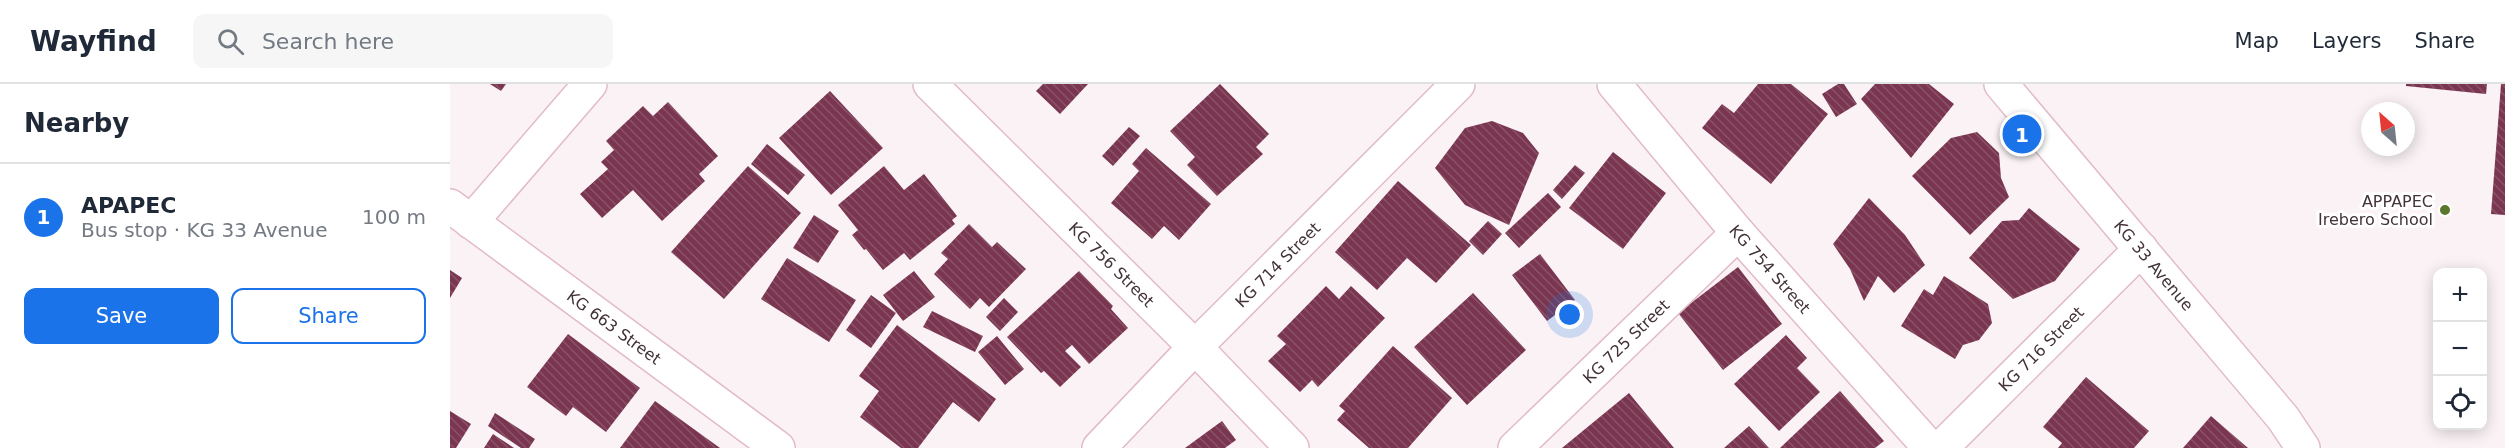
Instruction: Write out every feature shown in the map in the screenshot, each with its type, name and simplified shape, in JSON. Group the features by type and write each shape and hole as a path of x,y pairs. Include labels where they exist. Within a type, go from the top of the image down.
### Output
{"street":[{"path":"460,214 590,84"},
{"name":"KG 714 Street","path":"1099,448 1195,347 1458,84"},
{"name":"KG 754 Street","path":"1614,84 1738,233 1930,448"},
{"name":"KG 33 Avenue","path":"2001,84 2283,418 2304,448"},
{"name":"KG 756 Street","path":"935,86 1195,347 1292,448"},
{"name":"KG 663 Street","path":"460,214 778,448"},
{"name":"KG 725 Street","path":"1515,448 1738,233"},
{"name":"KG 716 Street","path":"1941,448 2141,249"}],"building":[{"path":"490,84 506,84 501,91"},
{"path":"1043,84 1088,84 1060,114 1036,91"},
{"path":"1220,84 1269,134 1256,147 1263,154 1217,196 1187,165 1195,157 1170,131"},
{"path":"1758,84 1791,84 1828,114 1771,184 1702,128 1722,104 1734,113"},
{"path":"1838,84 1844,84 1857,104 1836,117 1822,94"},
{"path":"1875,84 1929,84 1954,104 1911,158 1861,99"},
{"path":"2406,84 2487,84 2486,94 2406,86"},
{"path":"2501,84 2505,84 2505,215 2491,214"},
{"path":"830,91 883,148 831,195 779,138"},
{"path":"668,102 718,156 699,174 705,181 662,221 633,190 602,218 580,194 608,169 601,162 614,150 606,141 643,106 653,116"},
{"path":"1492,121 1523,133 1539,153 1509,225 1465,205 1435,168 1465,128"},
{"path":"1129,127 1140,136 1113,166 1102,156"},
{"path":"1977,132 1999,153 2001,178 2009,197 1970,235 1912,176 1951,138"},
{"path":"767,144 805,175 788,195 751,164"},
{"path":"1146,148 1211,204 1179,240 1164,226 1152,239 1111,203 1139,171 1132,164"},
{"path":"1613,152 1666,193 1623,249 1569,208"},
{"path":"1575,165 1585,173 1562,199 1553,190"},
{"path":"748,166 801,213 724,299 671,252"},
{"path":"884,166 904,190 924,174 957,216 952,220 955,224 910,260 904,253 883,270 852,235 858,230 838,205"},
{"path":"1398,181 1471,245 1436,283 1407,258 1377,290 1335,252"},
{"path":"1548,193 1561,207 1519,248 1505,233"},
{"path":"1869,198 1905,235 1925,265 1894,293 1878,276 1864,301 1850,269 1833,244"},
{"path":"2029,208 2080,249 2055,281 2013,299 1969,258 2002,221 2019,220"},
{"path":"814,215 839,231 818,263 793,248"},
{"path":"1488,221 1502,234 1483,255 1469,241"},
{"path":"969,224 992,247 997,242 1026,269 989,307 980,298 970,309 934,274 948,259 941,253"},
{"path":"1540,254 1575,300 1547,321 1512,275"},
{"path":"787,258 856,300 829,342 761,299"},
{"path":"1738,267 1782,324 1723,370 1678,313"},
{"path":"450,270 462,278 450,298"},
{"path":"914,271 935,297 903,321 883,295"},
{"path":"1079,271 1113,306 1111,309 1128,328 1089,364 1072,345 1065,351 1081,367 1060,387 1044,371 1041,373 1007,337"},
{"path":"1944,276 1988,304 1992,323 1979,340 1963,345 1955,359 1901,326 1924,289 1933,295"},
{"path":"1326,286 1339,299 1351,286 1385,318 1318,387 1312,380 1300,392 1268,361 1286,344 1277,336"},
{"path":"1473,293 1526,350 1467,405 1414,347"},
{"path":"871,295 896,313 871,348 846,330"},
{"path":"1004,298 1018,312 1000,331 986,317"},
{"path":"932,311 983,336 975,352 923,327"},
{"path":"897,325 996,399 979,422 953,402 918,448 901,448 860,417 879,391 859,376"},
{"path":"568,334 640,388 606,432 573,407 566,416 527,387"},
{"path":"1786,335 1807,358 1797,368 1820,392 1779,431 1734,384"},
{"path":"997,336 1024,369 1005,385 978,352"},
{"path":"1393,346 1452,398 1408,448 1369,448 1337,420 1345,411 1339,406"},
{"path":"2086,377 2149,431 2134,448 2058,448 2062,443 2043,427"},
{"path":"1840,391 1884,441 1875,448 1780,448"},
{"path":"1629,393 1674,448 1562,448"},
{"path":"655,401 720,448 620,448"},
{"path":"450,411 471,424 456,448 450,448"},
{"path":"495,413 535,439 529,448 521,448 488,426"},
{"path":"2211,416 2248,448 2183,448"},
{"path":"1222,421 1236,440 1225,448 1185,448"},
{"path":"1749,426 1769,448 1724,448"},
{"path":"493,434 514,448 484,448"}],"place":[{"name":"APAPEC","path":"2022,134"},
{"name":"APPAPEC Irebero School","path":"2445,210"}]}
